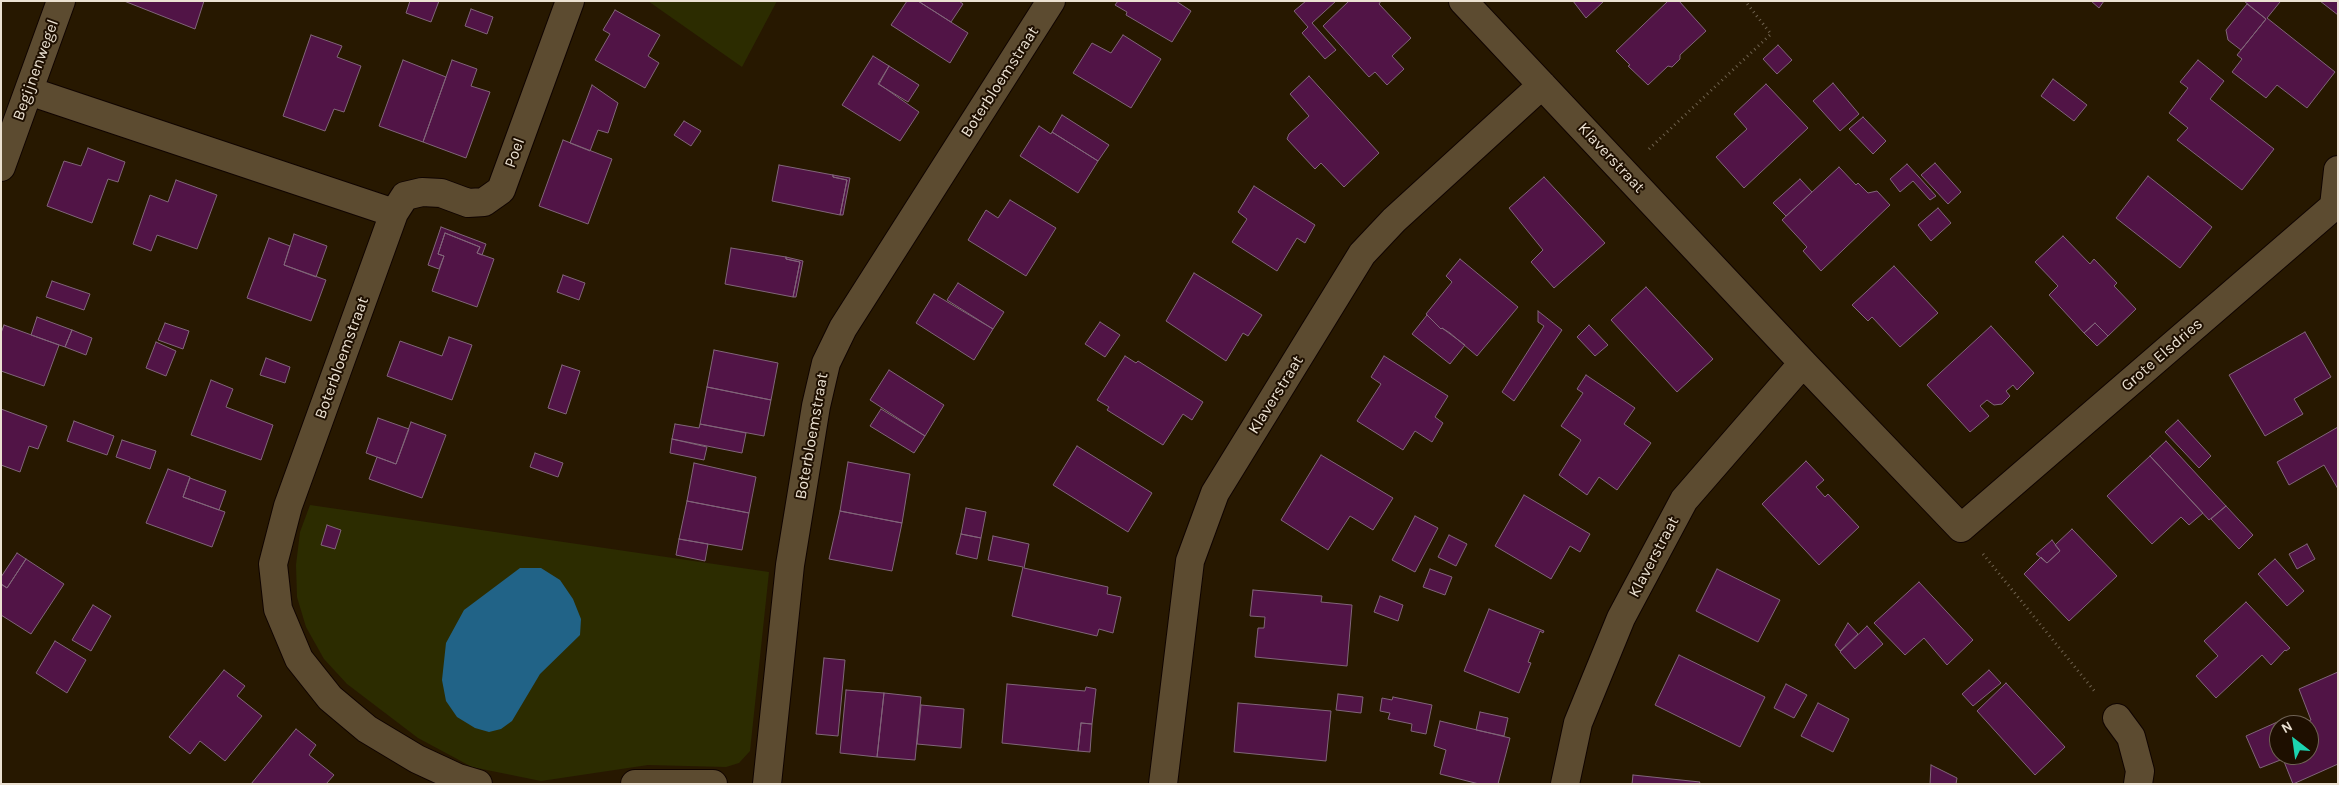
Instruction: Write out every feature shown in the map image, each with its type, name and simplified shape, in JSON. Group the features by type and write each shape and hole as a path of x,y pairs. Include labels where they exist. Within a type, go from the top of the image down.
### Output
{"street":[{"name":"Begijnenwegel","path":"1,167 61,1"},
{"name":"Poel","path":"394,213 405,196 414,194 441,193 468,203 484,202 501,190 570,1"},
{"name":"Boterbloemstraat","path":"767,784 790,565 816,406 826,363 843,328 1051,1"},
{"name":"Klaverstraat","path":"1464,1 1803,364 1961,528"},
{"name":"Klaverstraat","path":"1163,784 1190,562 1215,493 1362,254 1394,220 1542,85"},
{"path":"29,91 394,213"},
{"name":"Grote Elsdries","path":"1961,528 2336,211 2338,170"},
{"name":"Boterbloemstraat","path":"394,213 288,506 272,564 278,609 299,659 330,698 368,729 417,759 458,778 478,784"},
{"name":"Klaverstraat","path":"1565,784 1578,723 1617,627 1684,500 1803,364"},
{"path":"2118,718 2131,737 2140,771 2138,784"},
{"path":"635,784 714,784"}],"path":[{"path":"1625,172 1771,34 1745,1"},
{"path":"1961,528 2118,718"}],"shaded area":[{"path":"648,1 777,1 742,67"},
{"path":"310,505 769,572 750,751 739,763 726,767 648,765 541,781 472,767 418,738 347,684 324,659 306,627 297,597 296,565 300,532"}],"water":[{"path":"520,568 541,568 560,580 573,599 581,619 580,635 540,674 512,721 501,729 489,732 475,728 457,717 446,701 442,680 446,643 464,610"}],"building":[{"path":"124,1 204,1 195,29"},
{"path":"410,1 439,1 431,22 406,13"},
{"path":"907,1 918,1 968,33 950,63 891,25"},
{"path":"918,1 959,1 963,4 951,22"},
{"path":"1118,1 1176,1 1191,11 1172,42 1126,15 1127,12 1115,5"},
{"path":"1306,1 1336,1 1312,23 1336,50 1325,59 1302,33 1308,27 1294,11"},
{"path":"1349,1 1381,1 1379,4 1411,38 1392,56 1404,69 1387,85 1375,72 1369,77 1323,26"},
{"path":"1573,1 1604,1 1586,18"},
{"path":"1668,1 1679,1 1706,31 1680,55 1680,59 1672,67 1668,66 1648,85 1628,66 1630,65 1616,51"},
{"path":"2091,1 2104,1 2099,8"},
{"path":"2244,1 2280,2 2267,18 2335,72 2307,108 2277,85 2266,98 2232,72 2242,59 2237,55 2266,19"},
{"path":"2320,1 2338,1 2338,15"},
{"path":"2247,4 2266,19 2241,50 2228,40 2226,30"},
{"path":"471,9 493,17 487,34 465,26"},
{"path":"615,10 660,35 648,56 659,63 645,88 595,60 610,34 603,30"},
{"path":"311,35 342,46 337,57 361,66 344,112 334,109 325,131 283,116"},
{"path":"1123,35 1161,59 1131,108 1073,73 1092,43 1111,53"},
{"path":"1778,45 1792,60 1777,74 1763,59"},
{"path":"873,56 889,66 879,84 919,112 900,141 842,105"},
{"path":"403,60 446,77 423,142 379,126"},
{"path":"452,60 477,69 471,86 490,92 466,158 423,142"},
{"path":"2198,60 2224,81 2210,99 2274,149 2242,190 2177,140 2188,128 2169,113 2188,88 2180,82"},
{"path":"889,66 919,85 908,102 878,84"},
{"path":"1309,76 1379,153 1344,187 1321,163 1315,169 1287,139 1289,134 1309,116 1290,94"},
{"path":"2053,79 2087,105 2074,121 2041,96"},
{"path":"1833,83 1859,114 1840,131 1813,101"},
{"path":"1766,84 1808,128 1744,188 1716,157 1747,129 1734,114"},
{"path":"592,85 618,103 608,133 598,130 590,151 570,143"},
{"path":"1062,115 1109,145 1098,161 1052,132"},
{"path":"1863,117 1886,141 1873,154 1849,129"},
{"path":"684,121 701,131 691,146 674,135"},
{"path":"1039,126 1098,161 1078,193 1020,156"},
{"path":"563,140 612,159 588,224 539,206"},
{"path":"88,148 125,162 118,182 108,179 92,223 47,206 64,161 81,166"},
{"path":"1935,163 1961,192 1948,204 1921,175"},
{"path":"1907,164 1936,196 1930,200 1913,181 1900,192 1890,179"},
{"path":"779,165 833,175 833,177 847,180 840,215 772,201"},
{"path":"1839,167 1856,185 1858,183 1868,193 1877,191 1890,205 1821,271 1803,251 1807,247 1782,220"},
{"path":"833,175 850,178 843,215 840,215 847,180 833,177"},
{"path":"2148,176 2212,227 2180,268 2116,218"},
{"path":"1544,177 1605,243 1554,288 1531,262 1543,250 1509,208"},
{"path":"1800,179 1812,192 1786,216 1773,203"},
{"path":"176,180 217,195 197,249 157,235 151,251 133,244 150,195 168,202"},
{"path":"1254,186 1315,225 1305,243 1297,238 1277,271 1232,242 1247,219 1238,212"},
{"path":"1010,200 1056,228 1026,276 968,240 986,210 998,218"},
{"path":"1938,208 1951,223 1931,241 1918,225"},
{"path":"441,227 486,244 482,255 477,253 480,247 445,233 438,254 444,256 439,269 428,265"},
{"path":"445,233 480,247 477,253 494,259 477,307 432,291 444,256 438,254"},
{"path":"294,234 327,246 316,277 284,265"},
{"path":"2063,236 2090,264 2094,259 2117,283 2114,286 2136,309 2108,336 2095,323 2084,333 2049,295 2058,286 2035,262"},
{"path":"269,238 290,246 284,265 326,280 311,321 247,298"},
{"path":"731,248 786,257 786,259 800,262 793,297 725,284"},
{"path":"786,257 803,261 796,297 793,297 800,262 786,259"},
{"path":"1460,259 1518,307 1477,356 1450,333 1441,329 1426,314 1452,282 1446,276"},
{"path":"1894,266 1938,313 1900,347 1872,317 1868,321 1852,305"},
{"path":"1194,273 1262,315 1248,336 1243,333 1226,361 1166,321"},
{"path":"563,275 585,283 579,300 557,292"},
{"path":"52,281 90,294 84,310 46,297"},
{"path":"958,283 1004,312 993,329 947,300"},
{"path":"1646,287 1713,359 1677,392 1611,320"},
{"path":"934,294 993,329 974,360 916,323"},
{"path":"1538,311 1562,330 1514,401 1502,392 1544,326 1538,322"},
{"path":"1427,315 1441,329 1465,345 1450,364 1412,334"},
{"path":"37,317 72,330 65,347 31,335"},
{"path":"1100,322 1120,335 1105,357 1085,344"},
{"path":"165,323 189,331 183,349 158,340"},
{"path":"2095,323 2108,336 2097,346 2084,333"},
{"path":"4,325 59,345 44,386 1,371 1,333"},
{"path":"1589,325 1608,345 1595,356 1577,337"},
{"path":"1991,326 2034,373 2017,390 2013,385 2006,391 2010,396 2002,404 1994,405 1987,400 1980,406 1989,416 1970,432 1927,385"},
{"path":"72,330 92,338 86,355 65,347"},
{"path":"2305,332 2331,377 2294,399 2303,414 2265,436 2229,375"},
{"path":"449,337 472,345 452,400 387,376 400,341 442,356"},
{"path":"156,342 176,351 166,376 146,368"},
{"path":"714,350 778,363 771,400 707,387"},
{"path":"1125,356 1136,363 1138,361 1203,402 1192,420 1183,414 1163,445 1107,410 1109,407 1097,400"},
{"path":"1384,356 1448,396 1435,417 1443,423 1432,442 1415,431 1403,450 1357,421 1381,384 1371,377"},
{"path":"266,358 290,367 285,383 260,375"},
{"path":"562,365 580,371 566,414 548,408"},
{"path":"889,370 944,405 925,436 870,400"},
{"path":"1586,375 1635,408 1624,424 1651,443 1617,490 1599,477 1587,495 1559,475 1581,440 1561,426 1583,393 1577,389"},
{"path":"211,380 233,389 226,407 273,425 261,460 191,435"},
{"path":"707,387 771,400 764,436 700,424"},
{"path":"1,409 47,426 38,449 29,446 20,472 1,465"},
{"path":"881,409 925,436 914,453 870,426"},
{"path":"378,418 409,429 396,464 366,453"},
{"path":"2178,420 2211,456 2199,468 2165,432"},
{"path":"74,421 114,436 107,455 67,441"},
{"path":"411,422 446,435 422,498 369,479 377,457 396,464"},
{"path":"675,424 699,428 700,424 746,433 742,453 672,439"},
{"path":"2338,427 2338,489 2324,465 2289,485 2277,462"},
{"path":"672,439 707,447 704,460 670,453"},
{"path":"122,440 156,451 150,469 116,457"},
{"path":"2166,441 2226,506 2209,520 2150,456"},
{"path":"1077,446 1152,493 1128,532 1053,485"},
{"path":"535,453 563,463 558,477 530,467"},
{"path":"1321,455 1393,498 1373,530 1350,516 1328,550 1281,520"},
{"path":"2150,456 2203,513 2189,525 2181,517 2152,544 2107,496"},
{"path":"1806,461 1824,480 1816,487 1825,497 1828,494 1859,527 1819,565 1762,504"},
{"path":"848,462 910,474 902,523 840,511"},
{"path":"694,463 756,477 749,513 687,501"},
{"path":"168,469 190,477 183,497 225,512 212,547 146,523"},
{"path":"190,478 226,491 219,510 183,497"},
{"path":"1524,495 1590,534 1580,552 1570,546 1551,579 1495,546"},
{"path":"687,501 749,513 742,550 679,539"},
{"path":"2226,506 2253,535 2239,549 2211,519"},
{"path":"966,508 986,512 981,538 961,534"},
{"path":"840,511 902,523 892,571 829,559"},
{"path":"1415,516 1438,528 1415,572 1392,560"},
{"path":"327,525 341,530 335,549 321,545"},
{"path":"2072,529 2117,576 2069,621 2024,574 2041,557 2047,563 2060,551 2055,545"},
{"path":"961,534 981,538 977,559 956,554"},
{"path":"1449,535 1467,544 1456,566 1438,557"},
{"path":"993,536 1029,544 1024,568 1108,587 1107,594 1121,597 1113,633 1099,629 1097,636 1012,616 1023,567 988,560"},
{"path":"679,539 708,544 705,561 676,555"},
{"path":"2052,540 2060,551 2047,563 2036,554"},
{"path":"2307,544 2315,559 2297,569 2289,554"},
{"path":"17,553 26,559 7,588 1,584 1,577"},
{"path":"26,559 64,584 31,634 1,615 1,584 7,588"},
{"path":"2275,559 2304,591 2287,606 2258,574"},
{"path":"1430,569 1452,577 1445,595 1423,587"},
{"path":"1717,569 1780,600 1758,642 1696,611"},
{"path":"1919,582 1973,640 1947,665 1924,638 1905,655 1874,623"},
{"path":"1253,590 1322,596 1321,602 1352,605 1347,666 1255,657 1258,628 1264,628 1265,617 1250,616"},
{"path":"1380,596 1403,605 1398,621 1374,612"},
{"path":"2246,602 2290,648 2285,650 2271,665 2262,655 2216,698 2196,676 2218,656 2204,641"},
{"path":"93,605 111,616 91,651 72,640"},
{"path":"1489,609 1544,631 1543,633 1540,631 1528,662 1531,663 1519,693 1464,671"},
{"path":"1848,623 1858,634 1840,651 1835,645"},
{"path":"1867,626 1883,644 1855,669 1840,652"},
{"path":"55,641 86,660 67,693 36,673"},
{"path":"1679,655 1765,697 1740,747 1655,705"},
{"path":"824,658 845,660 838,736 816,734"},
{"path":"224,670 245,686 237,696 262,716 225,761 200,741 190,754 169,737"},
{"path":"1989,670 2001,683 1973,706 1962,694"},
{"path":"2338,672 2338,764 2293,784 2285,765 2319,765 2319,715 2309,715 2299,689"},
{"path":"2006,683 2065,747 2035,775 1977,711"},
{"path":"1007,684 1085,691 1086,687 1096,689 1092,724 1081,723 1078,751 1002,743"},
{"path":"1786,684 1807,695 1794,718 1774,708"},
{"path":"846,690 884,693 877,757 840,753"},
{"path":"884,693 921,697 915,760 877,757"},
{"path":"1338,694 1363,697 1361,713 1336,710"},
{"path":"1393,697 1432,705 1426,734 1411,731 1412,724 1388,719 1390,713 1380,711 1382,698 1392,700"},
{"path":"1238,703 1331,711 1326,761 1234,752"},
{"path":"1818,703 1849,719 1833,752 1801,736"},
{"path":"921,705 964,709 961,748 917,744"},
{"path":"1480,712 1508,718 1504,736 1476,730"},
{"path":"1440,721 1510,738 1498,784 1479,784 1440,774 1446,750 1434,746"},
{"path":"1081,723 1092,724 1090,752 1078,751"},
{"path":"2269,726 2269,764 2260,768 2246,736"},
{"path":"296,729 316,745 309,755 334,775 326,784 251,784"},
{"path":"1931,765 1957,778 1956,784 1930,784"},
{"path":"1633,775 1700,782 1699,784 1632,784"}]}
